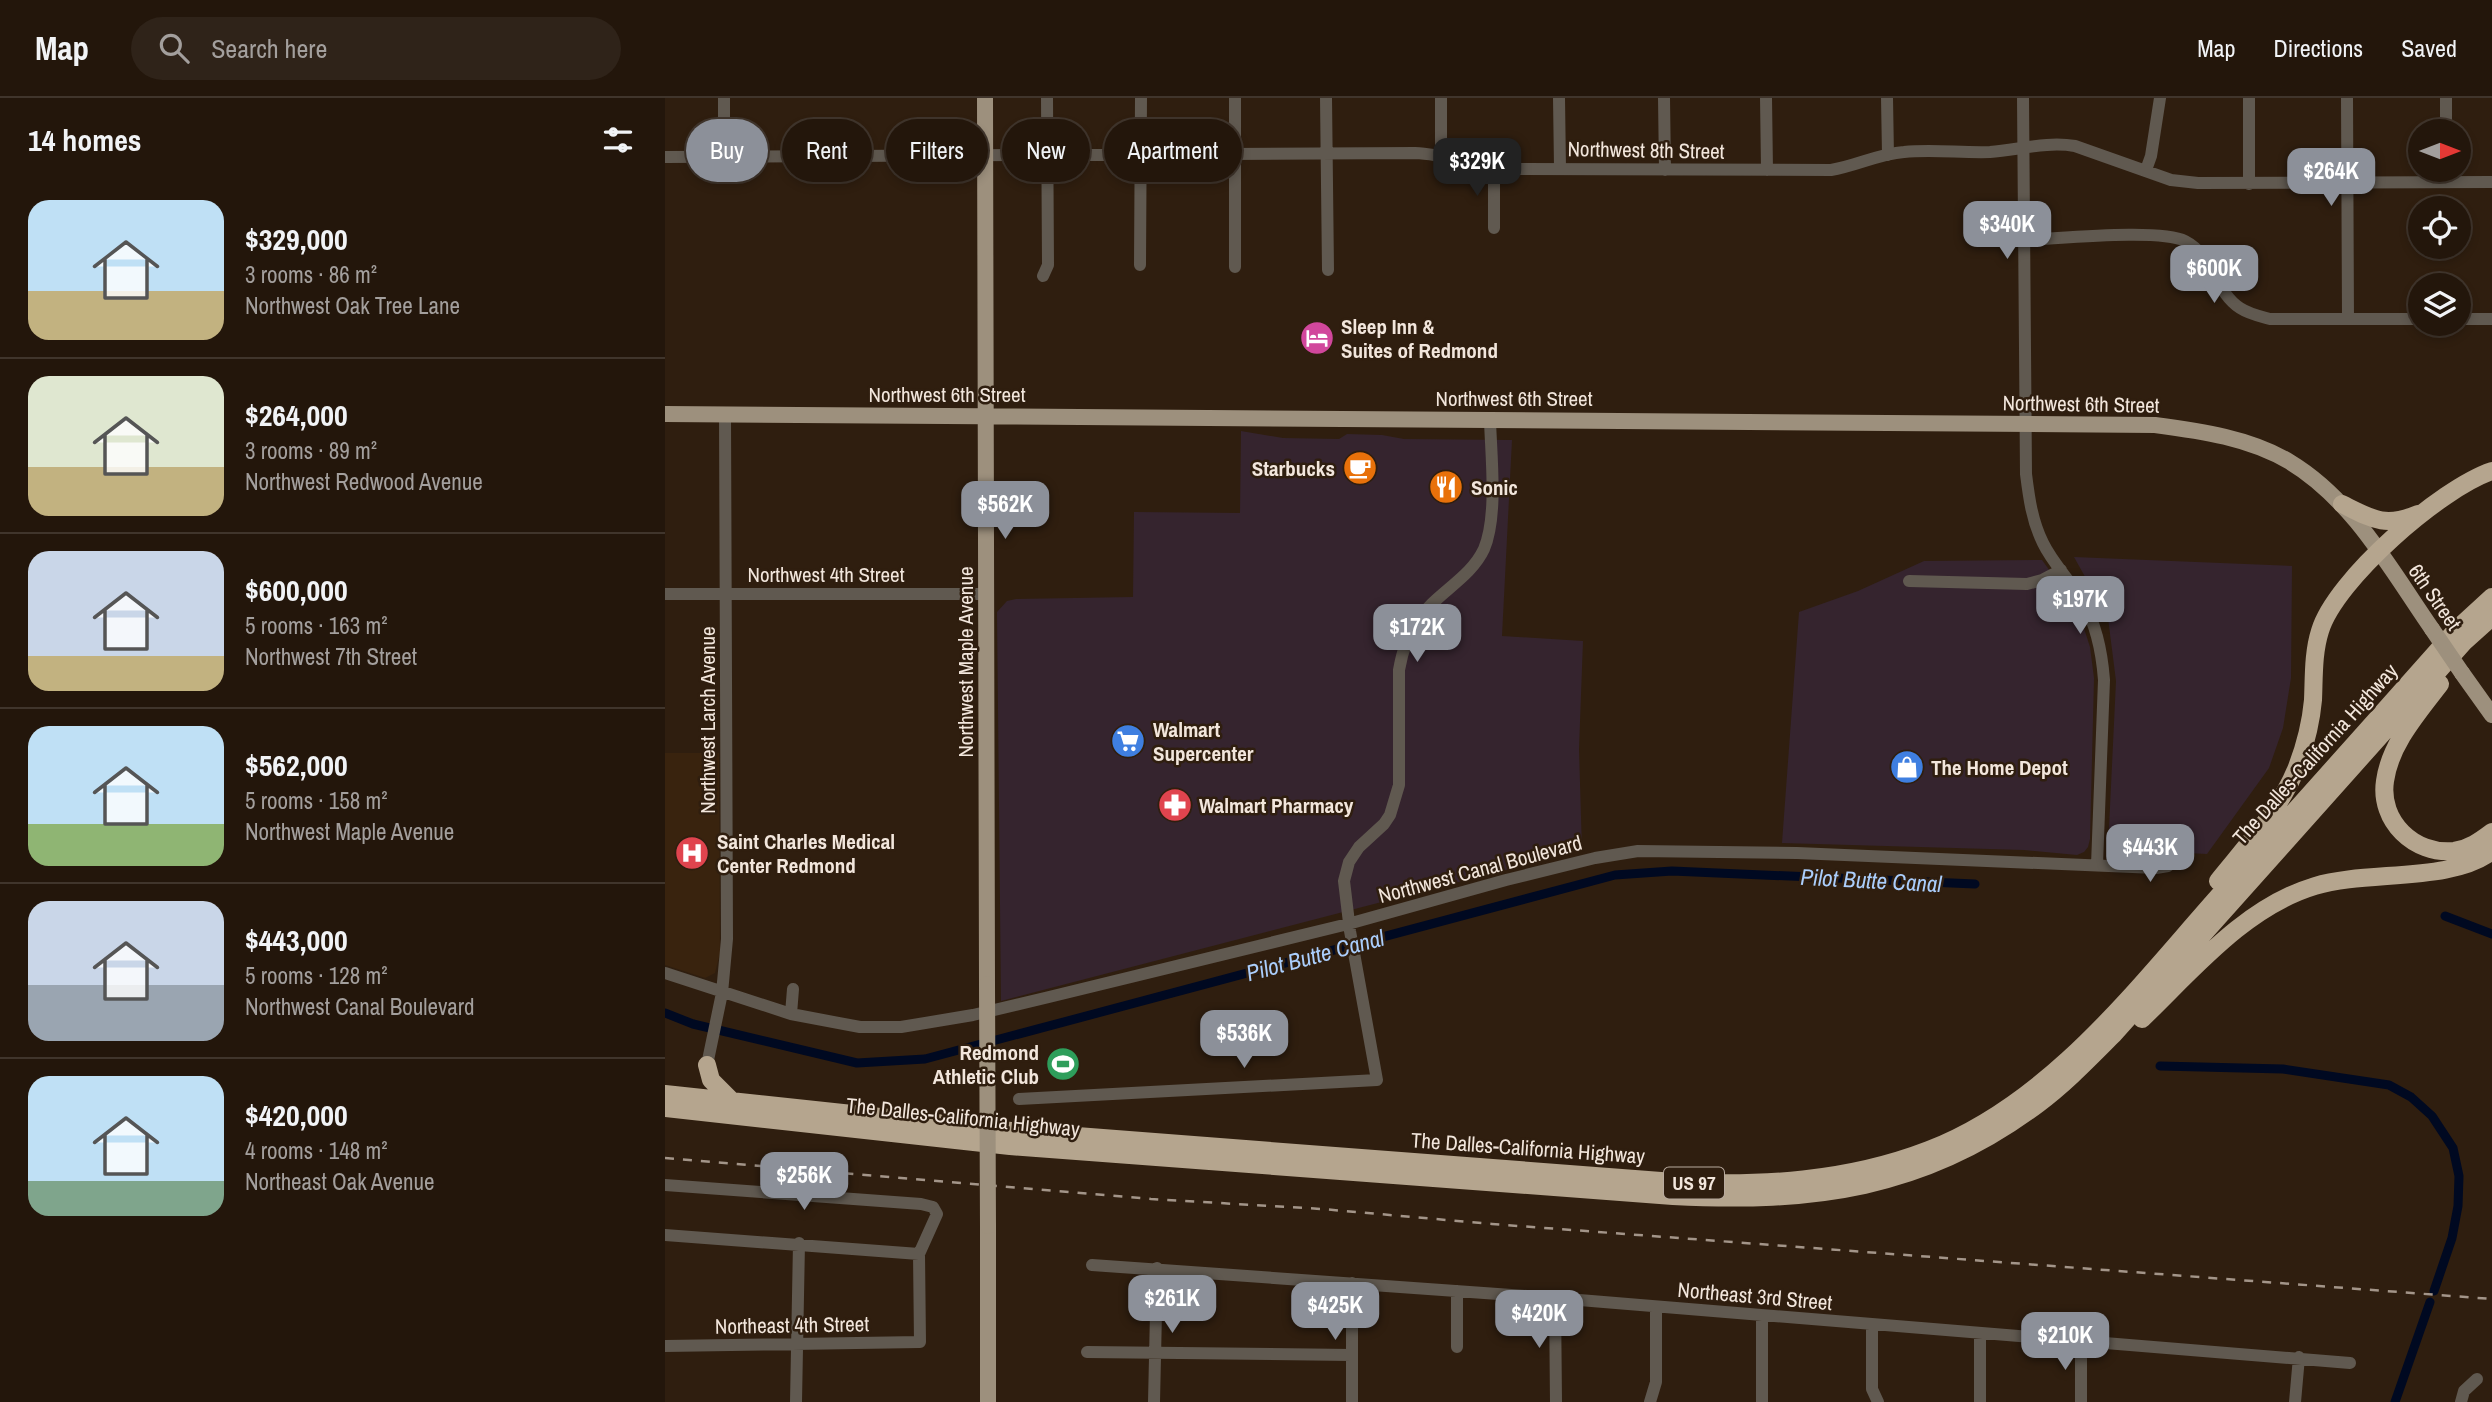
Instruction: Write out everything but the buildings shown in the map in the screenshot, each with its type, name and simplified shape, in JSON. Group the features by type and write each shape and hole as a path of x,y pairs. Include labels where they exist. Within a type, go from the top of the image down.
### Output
{"highway":[{"path":"2133,992 2282,796 2296,768 2305,741 2312,704 2319,632 2330,606 2378,552 2421,513 2460,485 2492,471"},
{"path":"2342,504 2372,519 2387,523 2421,513"},
{"name":"The Dalles-California Highway","path":"668,1099 732,1101 1011,1131 1674,1182 1784,1183 1833,1177 1878,1167 1931,1149 1978,1126 2031,1091 2066,1061 2133,992 2456,630 2492,597"},
{"name":"The Dalles-California Highway","path":"668,1099 1010,1146 1727,1199 1786,1198 1834,1192 1880,1182 1939,1162 1983,1140 2038,1105 2074,1074 2113,1035 2448,660 2492,617"},
{"path":"2492,623 2410,724 2389,763 2385,784 2386,804 2391,818 2402,833 2417,845 2453,851 2470,846 2492,832"},
{"path":"2074,1074 2118,1042 2249,920 2285,897 2316,885 2351,878 2446,869 2467,864 2492,851"},
{"path":"707,1065 711,1080 732,1101"},
{"path":"668,1099 692,1086 700,1079 707,1065"}],"main road":[{"name":"Northwest Maple Avenue","path":"985,98 985,119"},
{"name":"Northwest Maple Avenue","path":"985,182 988,1402"},
{"name":"Northwest 6th Street","path":"665,414 2155,425 2199,431 2244,443 2289,462 2318,482 2342,504"},
{"name":"6th Street","path":"2342,504 2492,715"}],"street":[{"path":"724,98 724,119"},
{"path":"1047,98 1047,119"},
{"path":"1141,98 1141,119"},
{"path":"1235,98 1235,119"},
{"path":"1327,98 1328,270"},
{"path":"1441,98 1441,155"},
{"path":"1559,98 1560,168"},
{"path":"1664,98 1665,170"},
{"path":"1766,98 1767,170"},
{"path":"1887,98 1888,155"},
{"path":"2024,98 2026,474 2029,500 2042,542 2084,603 2094,625 2102,658 2104,680 2098,865"},
{"path":"2146,170 2151,156 2160,98"},
{"path":"2249,98 2249,184"},
{"path":"2347,98 2348,319"},
{"path":"2446,98 2446,119"},
{"name":"Northwest 8th Street","path":"1242,154 1441,155 1494,168 1831,170 1903,152 1993,152 2063,144 2171,180 2249,184 2348,183 2408,179"},
{"name":"Northwest 8th Street","path":"768,156 886,155"},
{"name":"Northwest 8th Street","path":"665,157 686,157"},
{"path":"1494,168 1494,228"},
{"name":"Northwest 8th Street","path":"2471,179 2492,182"},
{"path":"1043,276 1048,265 1047,182"},
{"path":"1140,265 1141,182"},
{"path":"1235,182 1235,267"},
{"path":"2023,240 2125,235 2167,237 2185,241 2200,252 2224,292 2237,307 2254,315 2270,319 2408,319"},
{"path":"2471,319 2492,319"},
{"name":"Northwest Larch Avenue","path":"707,1065 722,993 727,939 725,415"},
{"path":"1019,1099 1377,1080 1349,927 1344,881 1349,862 1359,847 1390,815 1399,785 1399,670 1402,652 1417,620 1465,574 1485,547 1492,511 1490,420"},
{"path":"1909,582 2027,584 2061,570"},
{"name":"Northwest 4th Street","path":"665,594 986,594"},
{"name":"Northwest Canal Boulevard","path":"665,973 790,1014 860,1027 901,1027 973,1015 1349,927 1506,880 1595,858 1639,851 1778,852 2156,868 2168,866 2187,852"},
{"path":"790,1014 793,989"},
{"path":"665,1185 930,1206 937,1210 936,1219 919,1254 665,1235"},
{"path":"796,1402 799,1243"},
{"name":"Northeast 4th Street","path":"665,1346 920,1342 919,1254"},
{"name":"Northeast 3rd Street","path":"1092,1265 1555,1298 2350,1363"},
{"path":"1154,1402 1157,1268"},
{"path":"1352,1283 1352,1402"},
{"path":"1457,1291 1457,1346"},
{"path":"1555,1298 1556,1402"},
{"path":"1650,1402 1657,1382 1656,1307"},
{"path":"1762,1316 1762,1402"},
{"path":"1872,1325 1872,1389 1878,1402"},
{"path":"1980,1334 1980,1402"},
{"path":"2081,1342 2081,1402"},
{"path":"1087,1352 1352,1354"},
{"path":"2295,1402 2299,1357"},
{"path":"2461,1402 2463,1391 2477,1379"}],"shaded area":[{"path":"1241,431 1283,438 1339,439 1347,434 1404,439 1512,440 1502,636 1583,641 1579,749 1582,850 1001,1001 997,612 1007,601 1016,599 1133,597 1134,512 1240,513"},
{"path":"2074,557 2292,566 2291,678 2283,728 2269,768 2207,854 2108,849 2116,681 2108,618"},
{"path":"2042,560 2081,619 2090,647 2094,678 2090,839 2084,852 2077,855 2024,850 1782,843 1799,612 1858,591 1924,561"},
{"name":"Saint Charles Medical Center Redmond","path":"665,753 719,753 720,953 715,973 705,978 665,965"}],"waterway":[{"name":"Pilot Butte Canal","path":"665,1013 693,1024 857,1063 925,1059 1615,875 1672,871 1975,884"},
{"path":"2445,916 2492,934"},
{"name":"Pilot Butte Canal","path":"2160,1066 2283,1069 2389,1085 2411,1097 2432,1116 2453,1148 2459,1176 2458,1206 2452,1238 2434,1291"},
{"name":"Pilot Butte Canal","path":"2395,1402 2430,1302"}],"railway":[{"path":"665,1158 1151,1199 1322,1209 2492,1299"}],"place":[{"name":"Sleep Inn & Suites of Redmond","path":"1317,338"},
{"name":"Starbucks","path":"1360,468"},
{"name":"Sonic","path":"1446,487"},
{"name":"Walmart Supercenter","path":"1128,741"},
{"name":"The Home Depot","path":"1907,767"},
{"name":"Walmart Pharmacy","path":"1175,805"},
{"name":"Saint Charles Medical Center Redmond","path":"692,853"},
{"name":"Redmond Athletic Club","path":"1063,1064"}]}
